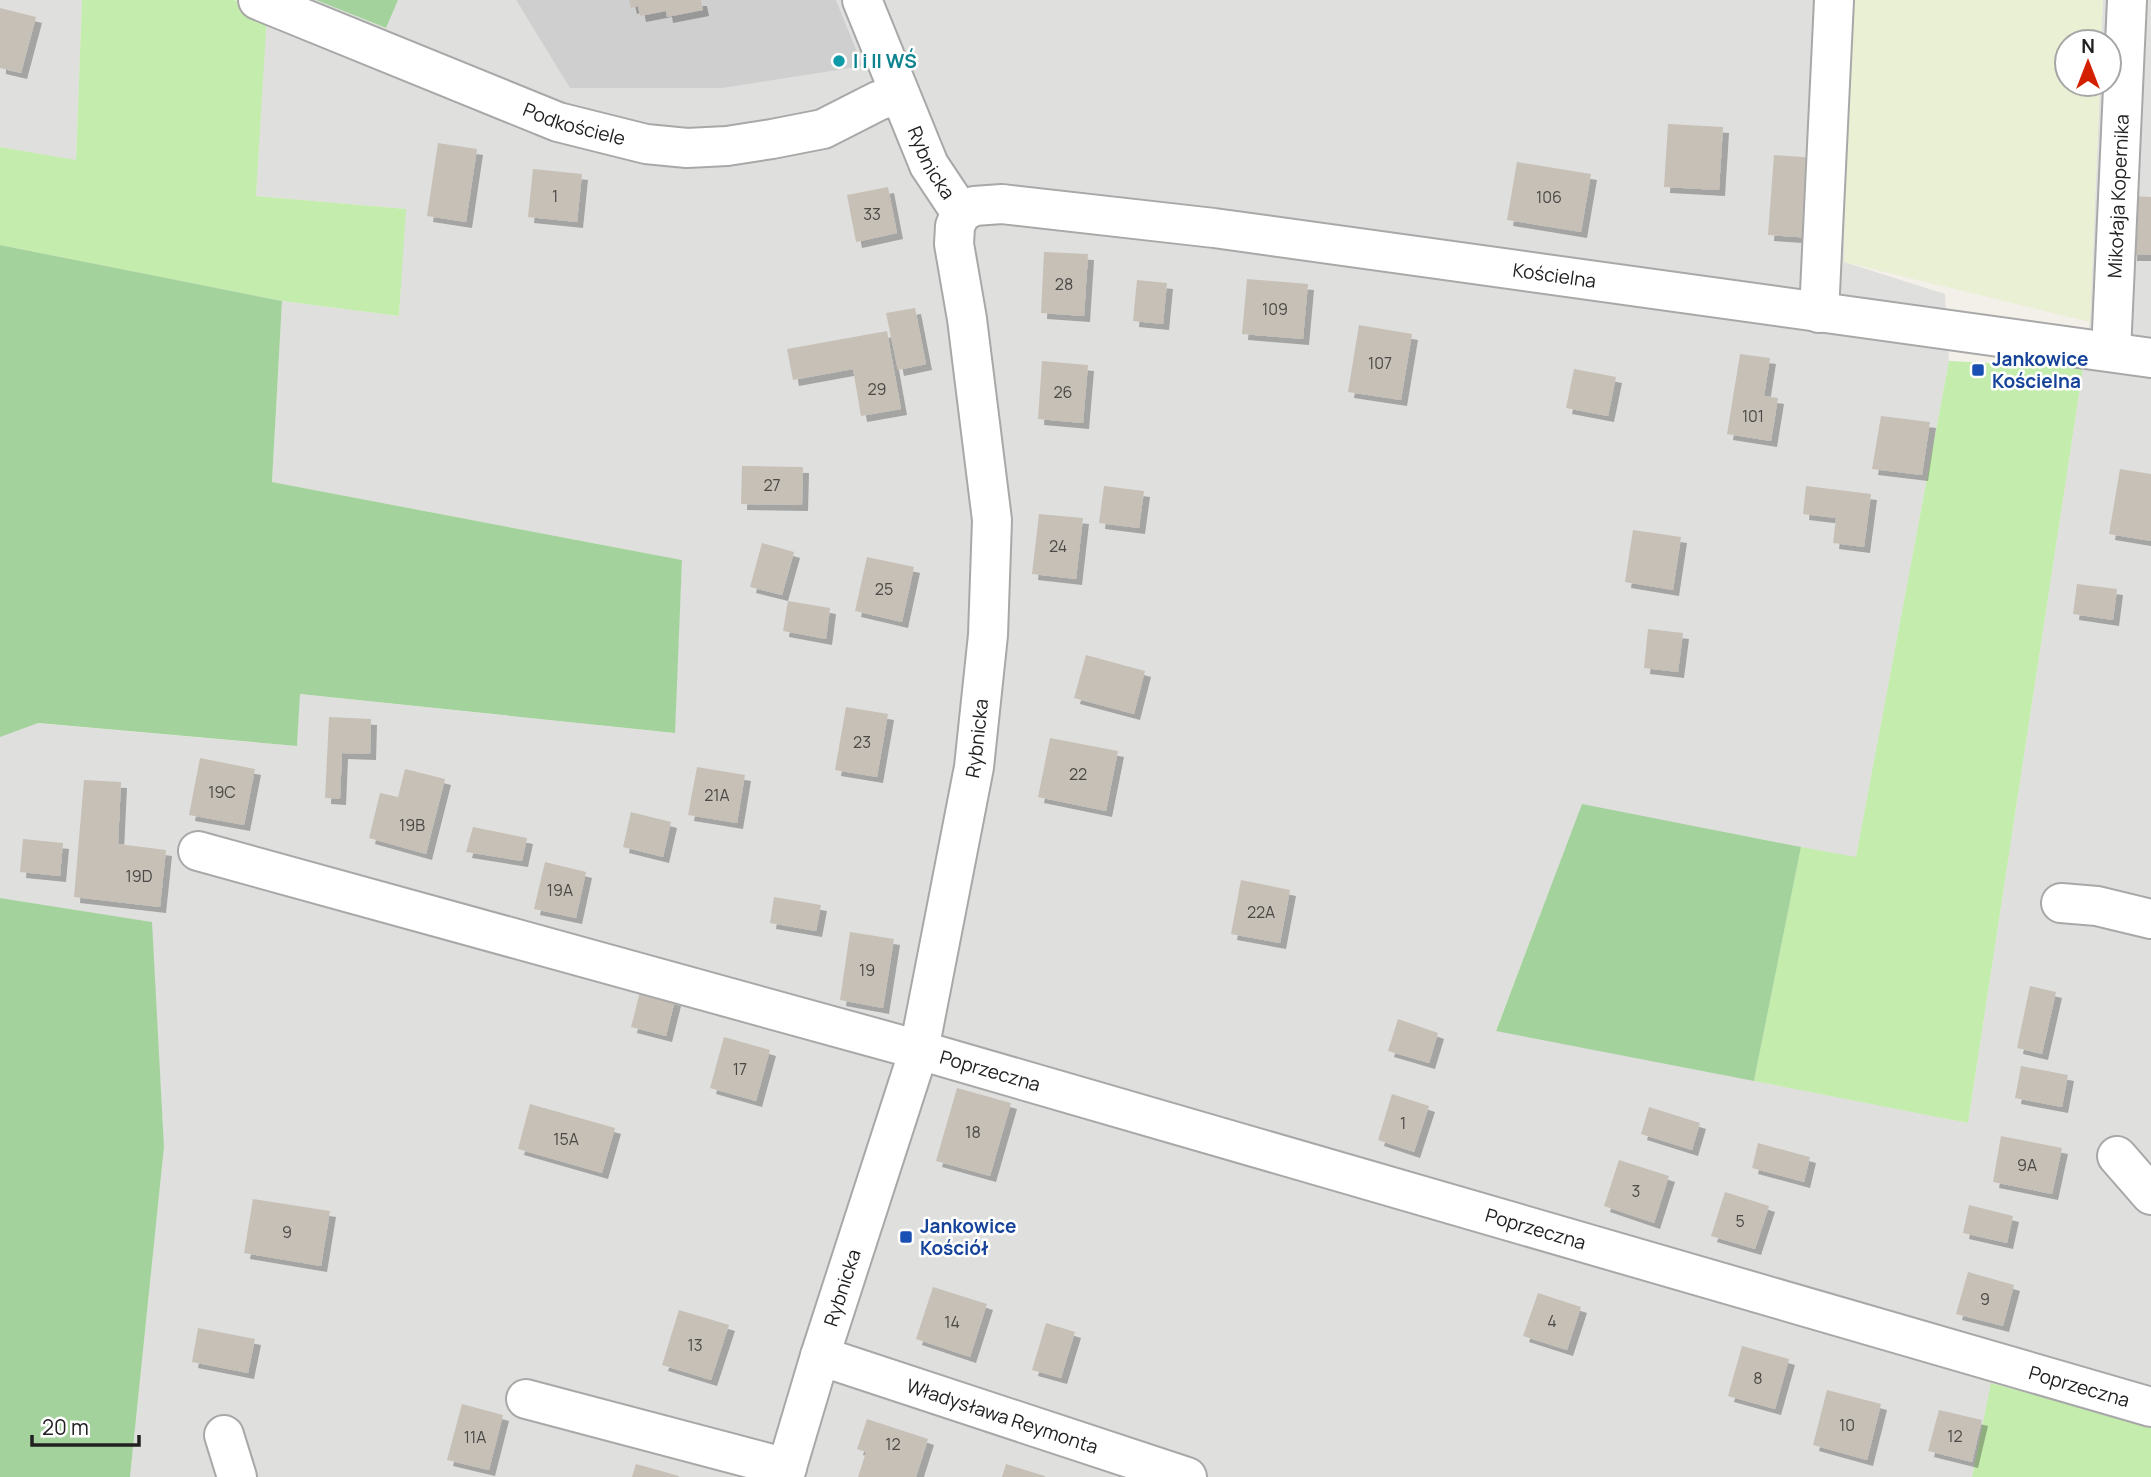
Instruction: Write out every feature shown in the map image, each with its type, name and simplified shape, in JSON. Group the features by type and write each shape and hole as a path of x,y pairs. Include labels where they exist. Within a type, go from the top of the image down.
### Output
{"street":[{"name":"Podkościele","path":"258,0 558,121 646,144 687,148 727,146 785,137 823,129 878,101 899,94"},
{"name":"Rybnicka","path":"785,1472 919,1050 974,766 988,635 992,520 967,319 954,244 955,226 961,213 929,165 862,0"},
{"path":"1819,313 1834,0"},
{"name":"Mikołaja Kopernika","path":"2111,352 2127,0"},
{"name":"Kościelna","path":"961,213 974,206 1002,204 1214,228 2151,358"},
{"name":"Poprzeczna","path":"198,851 919,1050 2151,1407"},
{"path":"2061,903 2098,906 2151,919"},
{"path":"2117,1156 2151,1195"},
{"name":"Władysława Reymonta","path":"820,1356 1187,1477"},
{"path":"526,1399 785,1472"},
{"path":"224,1435 237,1477"}],"shaded area":[{"path":"0,0 82,0 76,161 0,147"},
{"path":"267,0 316,0 385,28 398,0 516,0 571,88 863,66 836,0 1849,0 1844,262 1945,294 1949,361 1856,858 1582,805 1496,1030 1968,1123 2090,322 2099,98 2123,98 2123,28 2102,28 2103,0 2151,0 2151,1426 1992,1383 1972,1477 130,1477 164,1147 151,922 0,898 0,720 297,746 299,694 674,733 682,560 272,482 282,301 399,316 405,209 256,196"},
{"path":"516,0 836,0 863,66 722,88 570,88"}],"green space":[{"path":"82,0 234,0 267,14 256,196 406,209 399,316 282,301 0,245 0,147 76,160"},
{"path":"316,0 398,0 386,28"},
{"path":"1849,0 2103,0 2102,28 2053,28 2053,98 2099,98 2090,322 1844,262"},
{"path":"0,245 282,301 272,482 682,560 675,733 300,694 297,746 38,723 0,737"},
{"path":"1949,361 2083,368 1968,1123 1754,1081 1801,847 1856,857"},
{"path":"1582,804 1801,847 1754,1081 1496,1031"},
{"path":"0,898 152,922 164,1147 130,1477 0,1477"},
{"path":"1991,1383 2151,1426 2151,1477 1972,1477"}],"building":[{"path":"629,0 701,0 703,10 667,17 666,11 640,16 638,6 631,8"},
{"path":"0,8 36,17 21,73 0,68"},
{"path":"1668,124 1723,127 1719,190 1664,187"},
{"path":"438,143 477,149 466,222 427,216"},
{"path":"1774,155 1817,158 1812,238 1768,235"},
{"path":"1517,162 1591,174 1581,232 1507,220"},
{"path":"533,169 582,174 577,222 528,217"},
{"path":"888,187 897,233 856,242 847,195"},
{"path":"2133,196 2151,197 2151,255 2131,255"},
{"path":"1044,252 1088,254 1084,316 1041,313"},
{"path":"1247,279 1308,284 1303,339 1242,334"},
{"path":"1137,280 1167,283 1163,324 1133,321"},
{"path":"915,308 926,364 898,370 886,313"},
{"path":"1359,325 1412,334 1401,400 1348,392"},
{"path":"887,331 901,409 861,416 853,369 793,380 787,349"},
{"path":"1740,354 1770,358 1764,396 1778,398 1771,441 1727,434"},
{"path":"1042,361 1088,365 1083,423 1038,419"},
{"path":"1574,369 1616,377 1608,416 1566,408"},
{"path":"1881,416 1930,422 1922,475 1872,469"},
{"path":"742,466 803,467 802,505 741,504"},
{"path":"2120,469 2151,474 2151,541 2109,534"},
{"path":"1104,486 1144,491 1139,528 1099,523"},
{"path":"1806,486 1871,494 1864,547 1833,543 1836,518 1803,514"},
{"path":"1039,514 1083,518 1076,579 1032,574"},
{"path":"1633,530 1681,537 1673,590 1625,582"},
{"path":"762,543 794,552 782,595 750,587"},
{"path":"867,557 914,567 902,622 855,611"},
{"path":"2077,584 2117,589 2113,620 2073,614"},
{"path":"788,601 830,608 826,639 783,631"},
{"path":"1648,629 1683,633 1678,672 1644,668"},
{"path":"1086,655 1145,671 1134,714 1074,698"},
{"path":"846,707 888,714 877,777 835,770"},
{"path":"329,717 371,719 370,754 342,753 340,799 325,798"},
{"path":"1050,738 1118,751 1106,811 1038,797"},
{"path":"200,758 255,769 244,825 189,815"},
{"path":"697,767 745,775 737,823 688,815"},
{"path":"405,769 445,779 426,854 369,838 380,793 398,797"},
{"path":"84,780 121,782 118,844 166,850 160,907 74,897"},
{"path":"631,812 671,822 663,857 623,847"},
{"path":"473,827 527,838 522,861 466,852"},
{"path":"23,839 63,843 60,876 20,872"},
{"path":"545,862 586,872 576,918 534,909"},
{"path":"1241,880 1290,890 1280,943 1231,934"},
{"path":"774,897 821,905 816,931 770,923"},
{"path":"850,932 894,939 883,1008 840,1000"},
{"path":"2030,986 2056,992 2042,1054 2017,1048"},
{"path":"640,992 675,1000 666,1036 631,1027"},
{"path":"1398,1019 1438,1033 1429,1063 1388,1051"},
{"path":"724,1037 770,1050 756,1101 710,1088"},
{"path":"2021,1066 2068,1075 2062,1107 2015,1098"},
{"path":"957,1088 1011,1103 990,1176 936,1161"},
{"path":"1392,1094 1429,1106 1414,1152 1378,1140"},
{"path":"530,1104 615,1128 602,1173 518,1149"},
{"path":"1649,1107 1700,1123 1692,1150 1641,1134"},
{"path":"2001,1136 2062,1148 2052,1194 1993,1182"},
{"path":"1758,1143 1810,1157 1804,1182 1752,1168"},
{"path":"1619,1160 1669,1176 1654,1223 1604,1206"},
{"path":"1725,1192 1769,1206 1755,1249 1711,1236"},
{"path":"253,1199 330,1211 321,1266 244,1253"},
{"path":"1969,1205 2013,1216 2007,1243 1963,1233"},
{"path":"1968,1272 2014,1285 2003,1326 1956,1314"},
{"path":"933,1287 987,1304 970,1357 916,1339"},
{"path":"1538,1293 1581,1307 1567,1350 1523,1336"},
{"path":"679,1310 729,1325 711,1380 662,1365"},
{"path":"1046,1323 1075,1332 1061,1378 1032,1370"},
{"path":"198,1328 255,1339 248,1373 192,1362"},
{"path":"1742,1346 1789,1359 1775,1409 1728,1396"},
{"path":"1827,1390 1881,1404 1867,1460 1813,1445"},
{"path":"462,1404 503,1415 489,1470 447,1460"},
{"path":"1939,1410 1982,1420 1972,1462 1928,1451"},
{"path":"867,1419 928,1439 916,1477 858,1477 866,1452 857,1449"},
{"path":"636,1464 679,1476 632,1477"},
{"path":"1006,1464 1045,1476 1045,1477 1002,1477"}],"place":[{"name":"I i II WŚ","path":"839,61"},
{"name":"Jankowice Kościelna","path":"1978,370"},
{"name":"Jankowice Kościół","path":"906,1237"}]}
